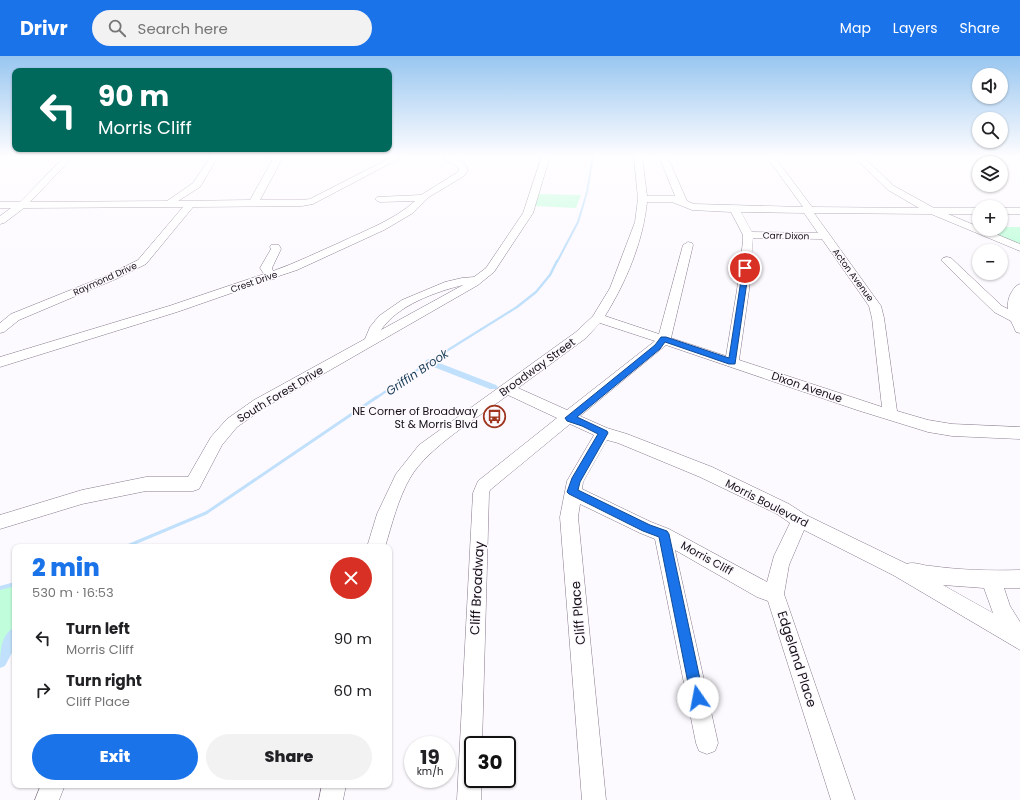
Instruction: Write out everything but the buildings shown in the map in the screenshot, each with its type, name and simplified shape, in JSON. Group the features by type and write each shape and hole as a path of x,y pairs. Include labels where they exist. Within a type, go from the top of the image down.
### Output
{"street":[{"path":"0,221 23,204 36,191"},
{"path":"169,204 188,191"},
{"path":"253,204 260,191"},
{"path":"0,205 295,204 312,201 332,191"},
{"name":"Crest Drive","path":"0,362 271,277 380,228 410,211 426,194 432,191"},
{"name":"South Forest Drive","path":"0,522 82,497 146,484 193,484 216,441 232,423 259,404 371,342 478,280 490,270 528,213 535,191"},
{"name":"Broadway Street","path":"377,544 386,514 404,474 424,449 581,335 598,318 616,288 640,222 643,199 642,191"},
{"path":"677,191 683,204"},
{"name":"Acton Avenue","path":"796,191 808,206 806,209 875,306 878,318 890,414"},
{"path":"896,191 933,211 1020,248"},
{"path":"380,199 423,198"},
{"path":"643,199 658,198 674,200 692,207 735,209 972,211"},
{"name":"Raymond Drive","path":"0,329 15,317 112,277 142,262 190,204"},
{"path":"732,362 742,298 748,236 735,209"},
{"path":"1008,211 1020,211"},
{"name":"Carr Dixon","path":"748,236 825,236"},
{"path":"664,339 688,245"},
{"path":"271,277 266,268 276,249 275,247"},
{"path":"947,260 998,309 1018,324"},
{"path":"1018,324 1013,303 1015,294 1020,288"},
{"name":"Dixon Avenue","path":"598,318 928,426 952,430 1020,433"},
{"name":"Cliff Broadway","path":"469,800 481,493 484,486 657,347 664,339"},
{"name":"Morris Boulevard","path":"507,388 603,433 622,438 706,472 783,509 800,520 898,569 1019,638"},
{"name":"Cliff Place","path":"594,800 569,517 575,481 603,433"},
{"name":"Morris Cliff","path":"572,492 646,528 664,534 764,591 775,594"},
{"name":"Edgeland Place","path":"800,520 778,570 775,582 775,594 843,800"},
{"path":"664,534 707,743"},
{"path":"898,569 930,575 990,580 1020,579"},
{"name":"Morris Boulevard","path":"990,580 998,595 1001,610 1019,638"},
{"path":"47,800 52,788"},
{"path":"331,800 333,788"}],"green space":[{"path":"538,194 581,195 576,208 535,206"},
{"path":"1008,227 1020,227 1020,244 999,236 1008,236"},
{"path":"12,586 12,640 5,654 0,659 0,590"}],"waterway":[{"name":"Griffin Brook","path":"557,262 578,222 587,191"},
{"name":"Griffin Brook","path":"376,398 432,360 517,307 536,292 550,275 557,261"},
{"path":"429,362 493,387"},
{"name":"Griffin Brook","path":"132,544 206,513 377,397"},
{"name":"Griffin Brook","path":"0,588 12,585"},
{"path":"0,661 12,639"}],"place":[{"name":"NE Corner of Broadway St & Morris Blvd","path":"494,417"}],"route":[{"path":"698,698 664,534 646,528 572,492 575,481 603,433 570,418 623,376 657,347 664,339 732,362 745,268"}]}
